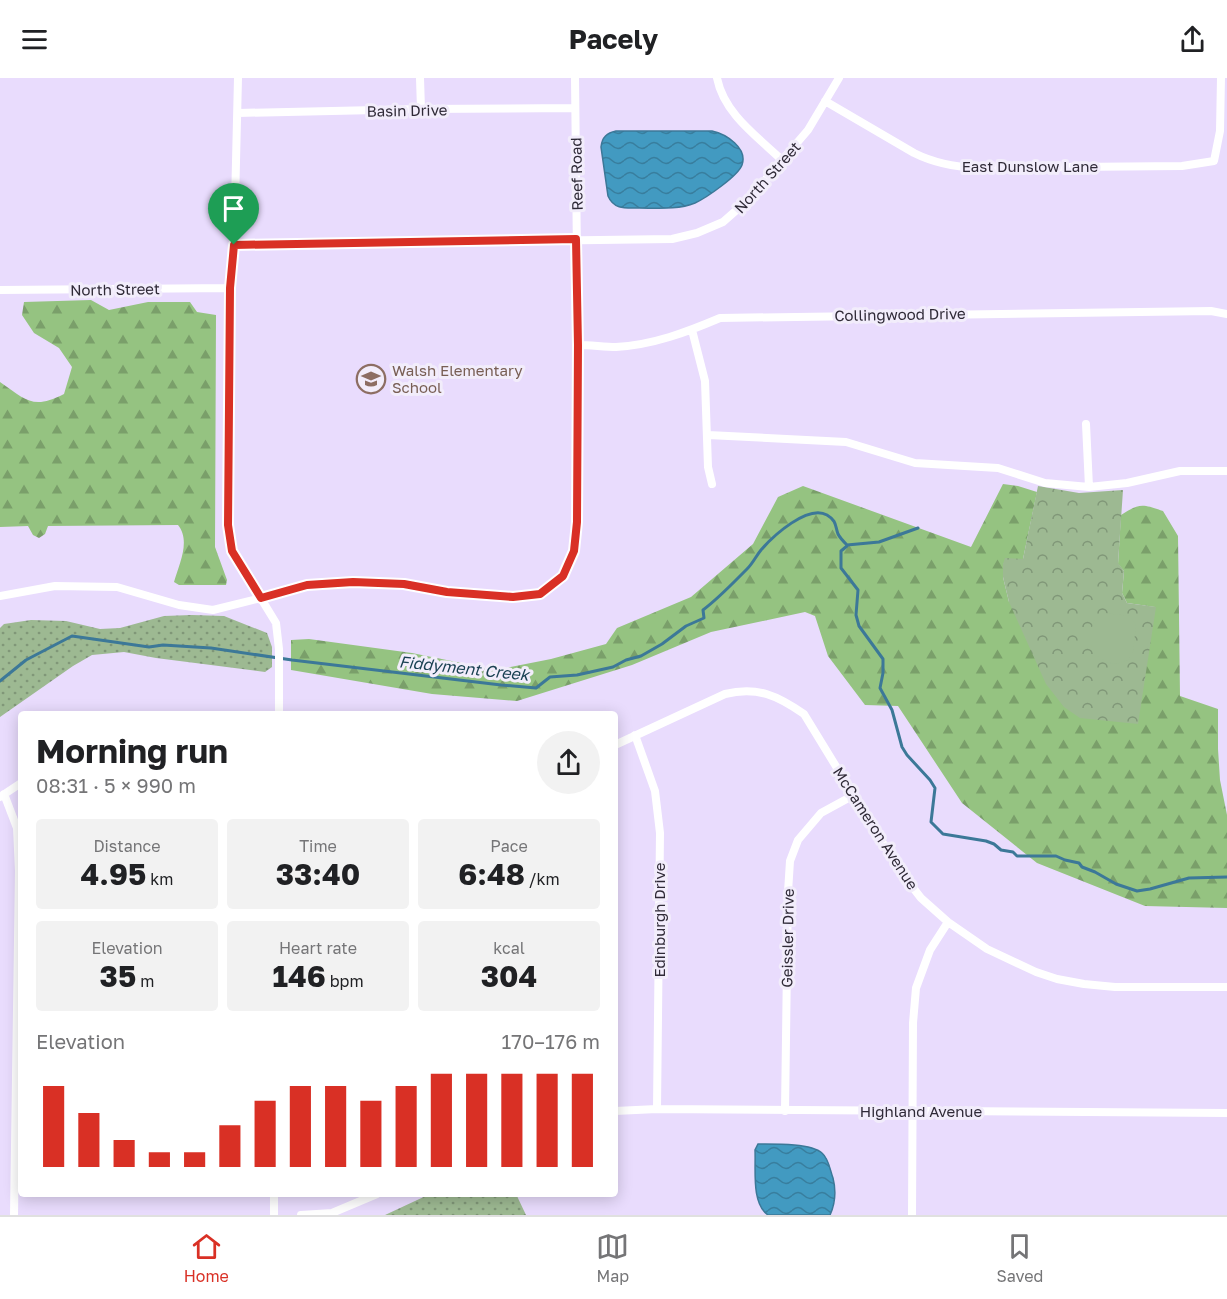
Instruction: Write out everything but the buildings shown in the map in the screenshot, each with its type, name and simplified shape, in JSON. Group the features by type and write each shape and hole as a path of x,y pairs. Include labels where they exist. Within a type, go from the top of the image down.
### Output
{"street":[{"path":"238,78 234,245 230,288 228,525 232,551 276,624 279,649 279,711"},
{"path":"420,78 421,109"},
{"name":"Reef Road","path":"0,596 55,586 117,587 179,605 213,610 307,585 353,582 404,584 447,592 513,597 540,594 563,576 574,551 577,522 575,78"},
{"path":"717,78 720,91 728,106 783,161"},
{"name":"North Street","path":"234,245 672,239 698,233 723,222 748,200 808,130 839,78"},
{"name":"East Dunslow Lane","path":"825,101 914,153 952,166 989,168 1182,166 1214,161 1220,131 1221,78"},
{"name":"Basin Drive","path":"238,113 575,108"},
{"name":"North Street","path":"0,290 230,288"},
{"name":"Collingwood Drive","path":"578,345 616,347 659,341 720,318 757,316 1211,311 1227,314"},
{"path":"692,330 705,381 708,467 712,484"},
{"path":"1086,424 1089,488"},
{"path":"708,435 846,442 915,463 998,468 1045,483 1089,488 1127,483 1180,471 1227,471"},
{"name":"McCameron Avenue","path":"618,744 724,694 751,691 770,695 804,714 900,871 921,898 948,922 987,949 1036,972 1084,984 1115,987 1227,987"},
{"name":"Edinburgh Drive","path":"636,735 656,791 660,833 657,1109"},
{"path":"18,785 2,796 17,828 18,850"},
{"name":"Geissler Drive","path":"785,1111 790,861 798,840 821,813 854,795"},
{"path":"912,1215 913,1023 916,988 930,950 948,922"},
{"path":"14,1215 18,1090"},
{"name":"Highland Avenue","path":"618,1111 657,1109 1227,1113"},
{"path":"274,1197 274,1215"},
{"path":"301,1215 332,1213 370,1197"}],"green space":[{"path":"91,300 109,310 148,302 190,302 197,312 216,315 215,547 227,580 226,585 179,585 174,582 184,545 182,531 178,525 48,526 45,534 39,538 33,535 28,526 0,527 0,382 30,401 45,401 64,394 72,367 59,348 34,333 22,315 24,302"},
{"path":"1003,484 1037,492 1023,559 1003,564 1003,577 1009,602 1155,607 1127,603 1122,593 1124,571 1118,564 1121,515 1141,506 1163,511 1178,536 1180,696 1218,709 1220,780 1227,815 1227,908 1145,906 1037,863 962,803 898,706 865,705 828,656 815,616 805,612 711,632 632,665 517,701 432,694 291,670 291,640 309,639 412,653 496,670 551,659 606,644 617,628 691,597 753,544 778,497 803,486 971,547"},
{"path":"1038,486 1079,493 1123,490 1118,563 1124,571 1122,593 1127,603 1156,607 1138,724 1080,718 1064,707 1046,684 1009,602 1003,577 1003,564 1005,558 1023,559"},
{"path":"1104,613 1130,616 1136,625 1133,652 1128,660 1115,664 1106,662 1095,654 1091,645 1091,630 1095,619"},
{"path":"164,616 224,616 267,633 272,647 272,667 265,672 124,652 92,655 0,717 0,628 4,624 31,620 66,621 100,629 120,628"},
{"path":"424,1197 517,1197 526,1215 385,1215"}],"water":[{"path":"616,131 712,131 723,135 739,148 742,153 742,165 728,181 695,203 667,208 617,206 608,196 601,147 606,136"},
{"path":"758,1144 809,1147 822,1153 828,1161 834,1183 834,1202 830,1215 768,1215 763,1210 757,1194 755,1150"}],"waterway":[{"name":"Fiddyment Creek","path":"0,681 26,660 72,636 149,647 163,645 211,648 292,660 536,688 550,677 577,675 613,667 641,656 686,626 704,618 703,610 747,569 759,552 782,530 801,518 810,514 827,515 834,522 838,534 847,545"},
{"path":"847,545 879,542 918,528"},
{"name":"Fiddyment Creek","path":"847,546 841,551 841,568 858,590 856,615 859,626 883,659 880,688 892,710 902,747 935,788 931,822 943,834 986,841 1001,850 1013,852 1017,856 1056,856 1079,863 1082,867 1116,884 1137,891 1189,878 1227,877"}],"place":[{"name":"Walsh Elementary School","path":"371,379"}],"route":[{"path":"576,239 577,522 574,551 563,576 540,594 513,597 447,592 404,584 353,582 307,585 261,598 232,551 228,525 230,288 234,245 576,239"}]}
